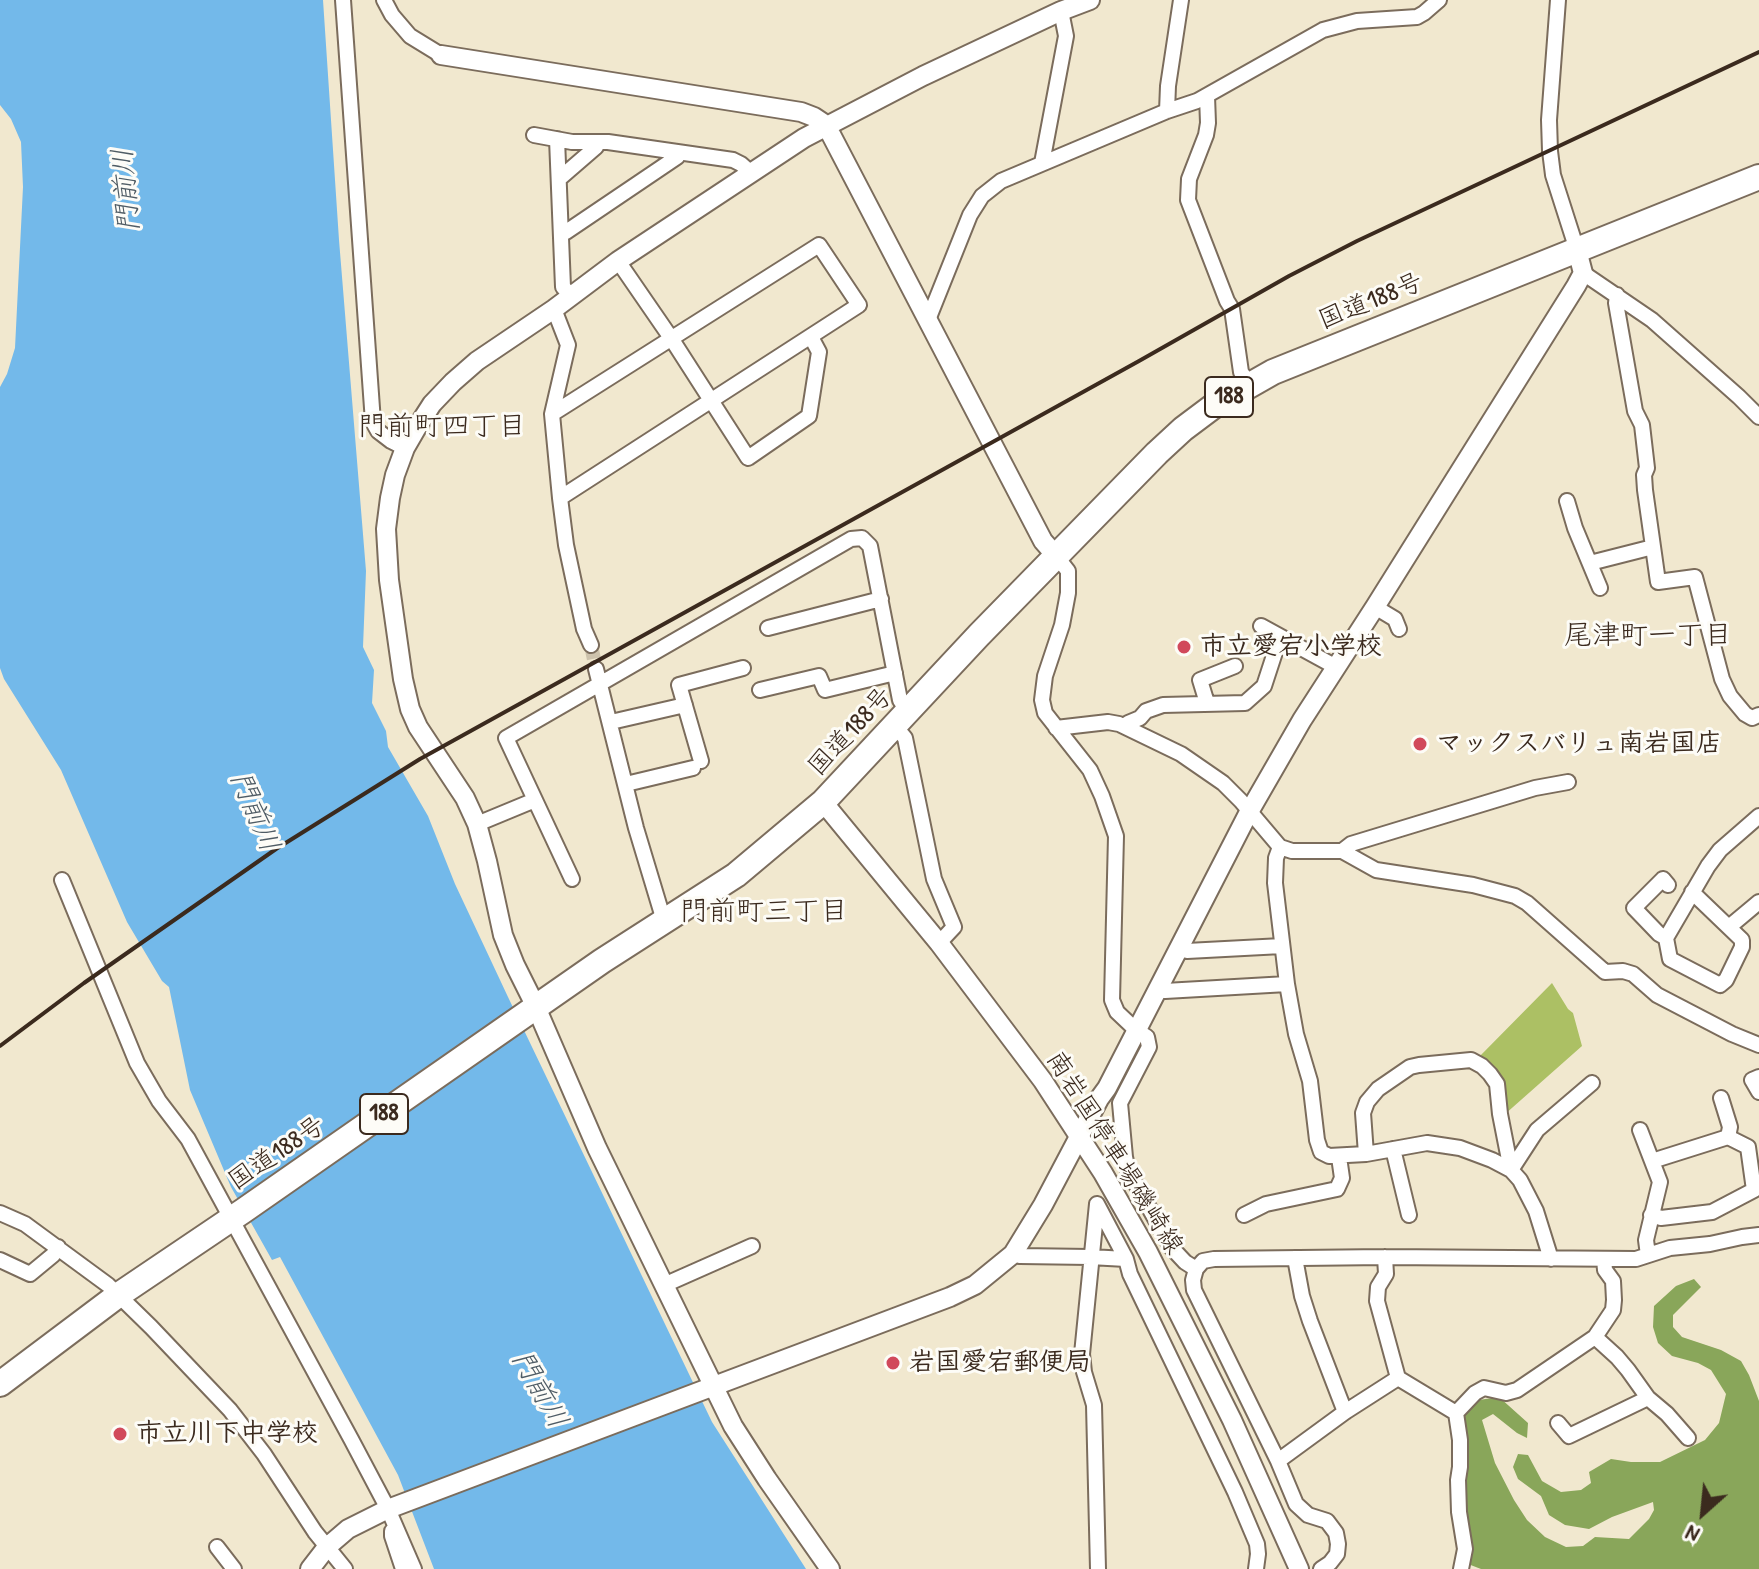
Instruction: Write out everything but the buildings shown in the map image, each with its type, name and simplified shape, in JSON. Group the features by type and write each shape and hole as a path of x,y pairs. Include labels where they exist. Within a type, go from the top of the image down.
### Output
{"highway":[{"name":"国道188号","path":"0,1384 117,1296 530,1012 736,875 823,802 979,635 1157,453 1215,405 1273,372 1580,261 1759,177"}],"street":[{"path":"343,0 373,422 378,431 405,448"},
{"path":"384,0 410,36 441,55 801,112 826,125 1043,541 1068,571 1068,593 1062,625 1045,676 1042,700 1045,713 1090,770 1116,836 1112,1000 1117,1012 1147,1037 1149,1047 1120,1103 1125,1157 1128,1170 1171,1247 1196,1269"},
{"path":"830,1569 767,1479 709,1387 541,1024 530,1012 503,935 477,824 465,798 418,727 410,709 389,580 386,529 393,487 405,448 432,404 477,361 618,261 826,125 1060,6 1090,0"},
{"path":"1167,111 1181,0"},
{"path":"928,320 970,215 982,196 1001,181 1207,96 1323,30 1357,21 1417,17 1439,0"},
{"path":"310,1569 327,1547 348,1529 709,1387 950,1297 975,1285 1013,1254 1107,1088 1249,812 1302,720 1576,286 1580,261 1553,175 1550,151 1549,120 1558,0"},
{"path":"1042,163 1066,36 1060,6"},
{"path":"1207,96 1206,135 1189,179 1188,200 1232,309 1241,372 1249,384"},
{"path":"534,135 733,160 750,172"},
{"path":"557,139 563,287 571,296"},
{"path":"559,179 596,147 596,142"},
{"path":"561,232 566,232 679,153"},
{"path":"552,414 819,245 859,305 560,498"},
{"path":"618,261 748,458 809,416 819,352 811,337"},
{"path":"1580,261 1755,408"},
{"path":"1617,295 1635,411 1642,425 1647,468 1644,475 1658,582 1695,577 1722,679 1730,696 1745,714 1752,718 1759,715"},
{"path":"554,309 568,345 552,414 560,498 566,545 584,629 591,645"},
{"path":"1567,501 1600,588"},
{"path":"572,879 506,738 851,539 862,538 870,546 934,879 954,927 939,943"},
{"path":"1590,563 1653,547"},
{"path":"768,628 881,599"},
{"path":"1375,607 1395,619 1399,629"},
{"path":"1261,626 1336,667"},
{"path":"1127,727 1128,723 1140,718 1146,711 1163,705 1245,703 1264,686 1280,637"},
{"path":"1207,703 1200,680 1235,666"},
{"path":"626,784 697,764 679,685 743,668"},
{"path":"596,669 636,828 664,921"},
{"path":"760,690 819,676 825,690 895,673"},
{"path":"611,722 685,705"},
{"path":"1056,728 1108,722 1127,727 1202,767 1223,783 1280,847 1292,851 1342,851 1376,870 1473,885 1515,896 1605,972 1633,974 1657,995 1759,1045"},
{"path":"1342,851 1351,844 1523,792 1568,782"},
{"path":"477,824 535,800"},
{"name":"南岩国停車場磯崎線","path":"823,802 939,943 1043,1081 1103,1173 1148,1252 1232,1420 1299,1569"},
{"path":"1692,892 1742,940 1742,947 1726,980 1720,985 1670,959 1666,938 1692,892 1720,850 1759,816"},
{"path":"1280,847 1276,858 1275,883 1287,984 1296,1034 1310,1081 1321,1152 1339,1157 1427,1143 1460,1148 1492,1160 1511,1170 1520,1180 1536,1211 1551,1259"},
{"path":"1666,938 1634,908 1663,879 1668,885"},
{"path":"62,880 137,1063 236,1215 351,1439 393,1511 414,1569"},
{"path":"1729,927 1759,902"},
{"path":"1179,948 1187,951 1282,946"},
{"path":"1157,990 1287,984"},
{"path":"1366,1154 1363,1113 1367,1102 1378,1089 1410,1067 1471,1060 1482,1066 1497,1084 1511,1170"},
{"path":"1759,1077 1752,1080 1759,1092"},
{"path":"1511,1170 1537,1130 1592,1083"},
{"path":"1721,1098 1730,1127 1728,1137"},
{"path":"1640,1130 1660,1182 1646,1240 1648,1255"},
{"path":"1651,1215 1661,1218 1712,1212 1754,1190 1748,1147 1728,1137 1652,1161"},
{"path":"1393,1149 1409,1215"},
{"path":"1244,1215 1266,1204 1337,1189 1342,1178 1339,1157"},
{"path":"1098,1569 1094,1405 1082,1354 1097,1204 1126,1259 1130,1274 1241,1505 1257,1544 1256,1569"},
{"path":"0,1213 25,1224 58,1247 108,1285 151,1327 230,1410 264,1454 315,1532 345,1569"},
{"path":"1321,1569 1337,1554 1336,1533 1327,1521 1308,1515 1296,1504 1194,1290 1196,1269 1203,1261 1385,1257 1636,1259 1670,1248 1759,1235"},
{"path":"664,1285 752,1246"},
{"path":"0,1260 30,1274 58,1247"},
{"path":"1013,1254 1126,1259"},
{"path":"1385,1257 1386,1274 1378,1287 1377,1301 1398,1378 1456,1413"},
{"path":"1295,1258 1310,1321 1345,1412"},
{"path":"1456,1413 1484,1388 1506,1393 1517,1390 1595,1337 1613,1310 1613,1281 1605,1270 1604,1259"},
{"path":"1595,1337 1688,1438"},
{"path":"1278,1461 1398,1378"},
{"path":"1558,1423 1569,1436 1648,1398"},
{"path":"1456,1413 1460,1440 1459,1512 1465,1549 1461,1569"},
{"path":"393,1511 392,1536 403,1569"},
{"path":"217,1547 234,1569"}],"green space":[{"path":"1552,983 1573,1013 1582,1046 1504,1115 1478,1058"},
{"path":"1694,1279 1701,1287 1673,1315 1673,1327 1682,1337 1721,1350 1741,1361 1759,1401 1759,1569 1481,1569 1468,1564 1461,1422 1469,1406 1479,1400 1499,1397 1528,1423 1527,1438 1493,1414 1482,1420 1495,1463 1514,1500 1527,1520 1545,1537 1566,1547 1583,1546 1595,1537 1629,1539 1649,1519 1654,1510 1653,1502 1589,1529 1565,1525 1549,1515 1541,1496 1518,1479 1513,1467 1518,1454 1528,1455 1542,1481 1561,1492 1581,1490 1591,1483 1589,1472 1611,1459 1660,1462 1705,1440 1719,1423 1726,1394 1711,1370 1672,1356 1658,1343 1653,1327 1654,1306 1676,1286"}],"water":[{"name":"門前川","path":"0,0 323,0 366,571 363,647 374,670 372,703 386,731 388,747 428,816 455,884 712,1422 806,1569 434,1569 398,1475 280,1257 272,1260 231,1187 190,1090 169,987 162,981 127,922 61,770 0,668 0,387 15,348 23,187 21,142 11,119 0,105"}],"tunnel":[{"path":"591,645 596,669"}],"railway":[{"path":"0,1046 84,983 276,849 420,759 1289,276 1759,52"}],"place":[{"name":"市立愛宕小学校","path":"1184,647"},
{"name":"マックスバリュ南岩国店","path":"1420,744"},
{"name":"岩国愛宕郵便局","path":"893,1363"},
{"name":"市立川下中学校","path":"120,1434"}],"district":[{"name":"門前町四丁目","path":"442,428"},
{"name":"尾津町一丁目","path":"1648,637"},
{"name":"門前町三丁目","path":"764,913"}]}
